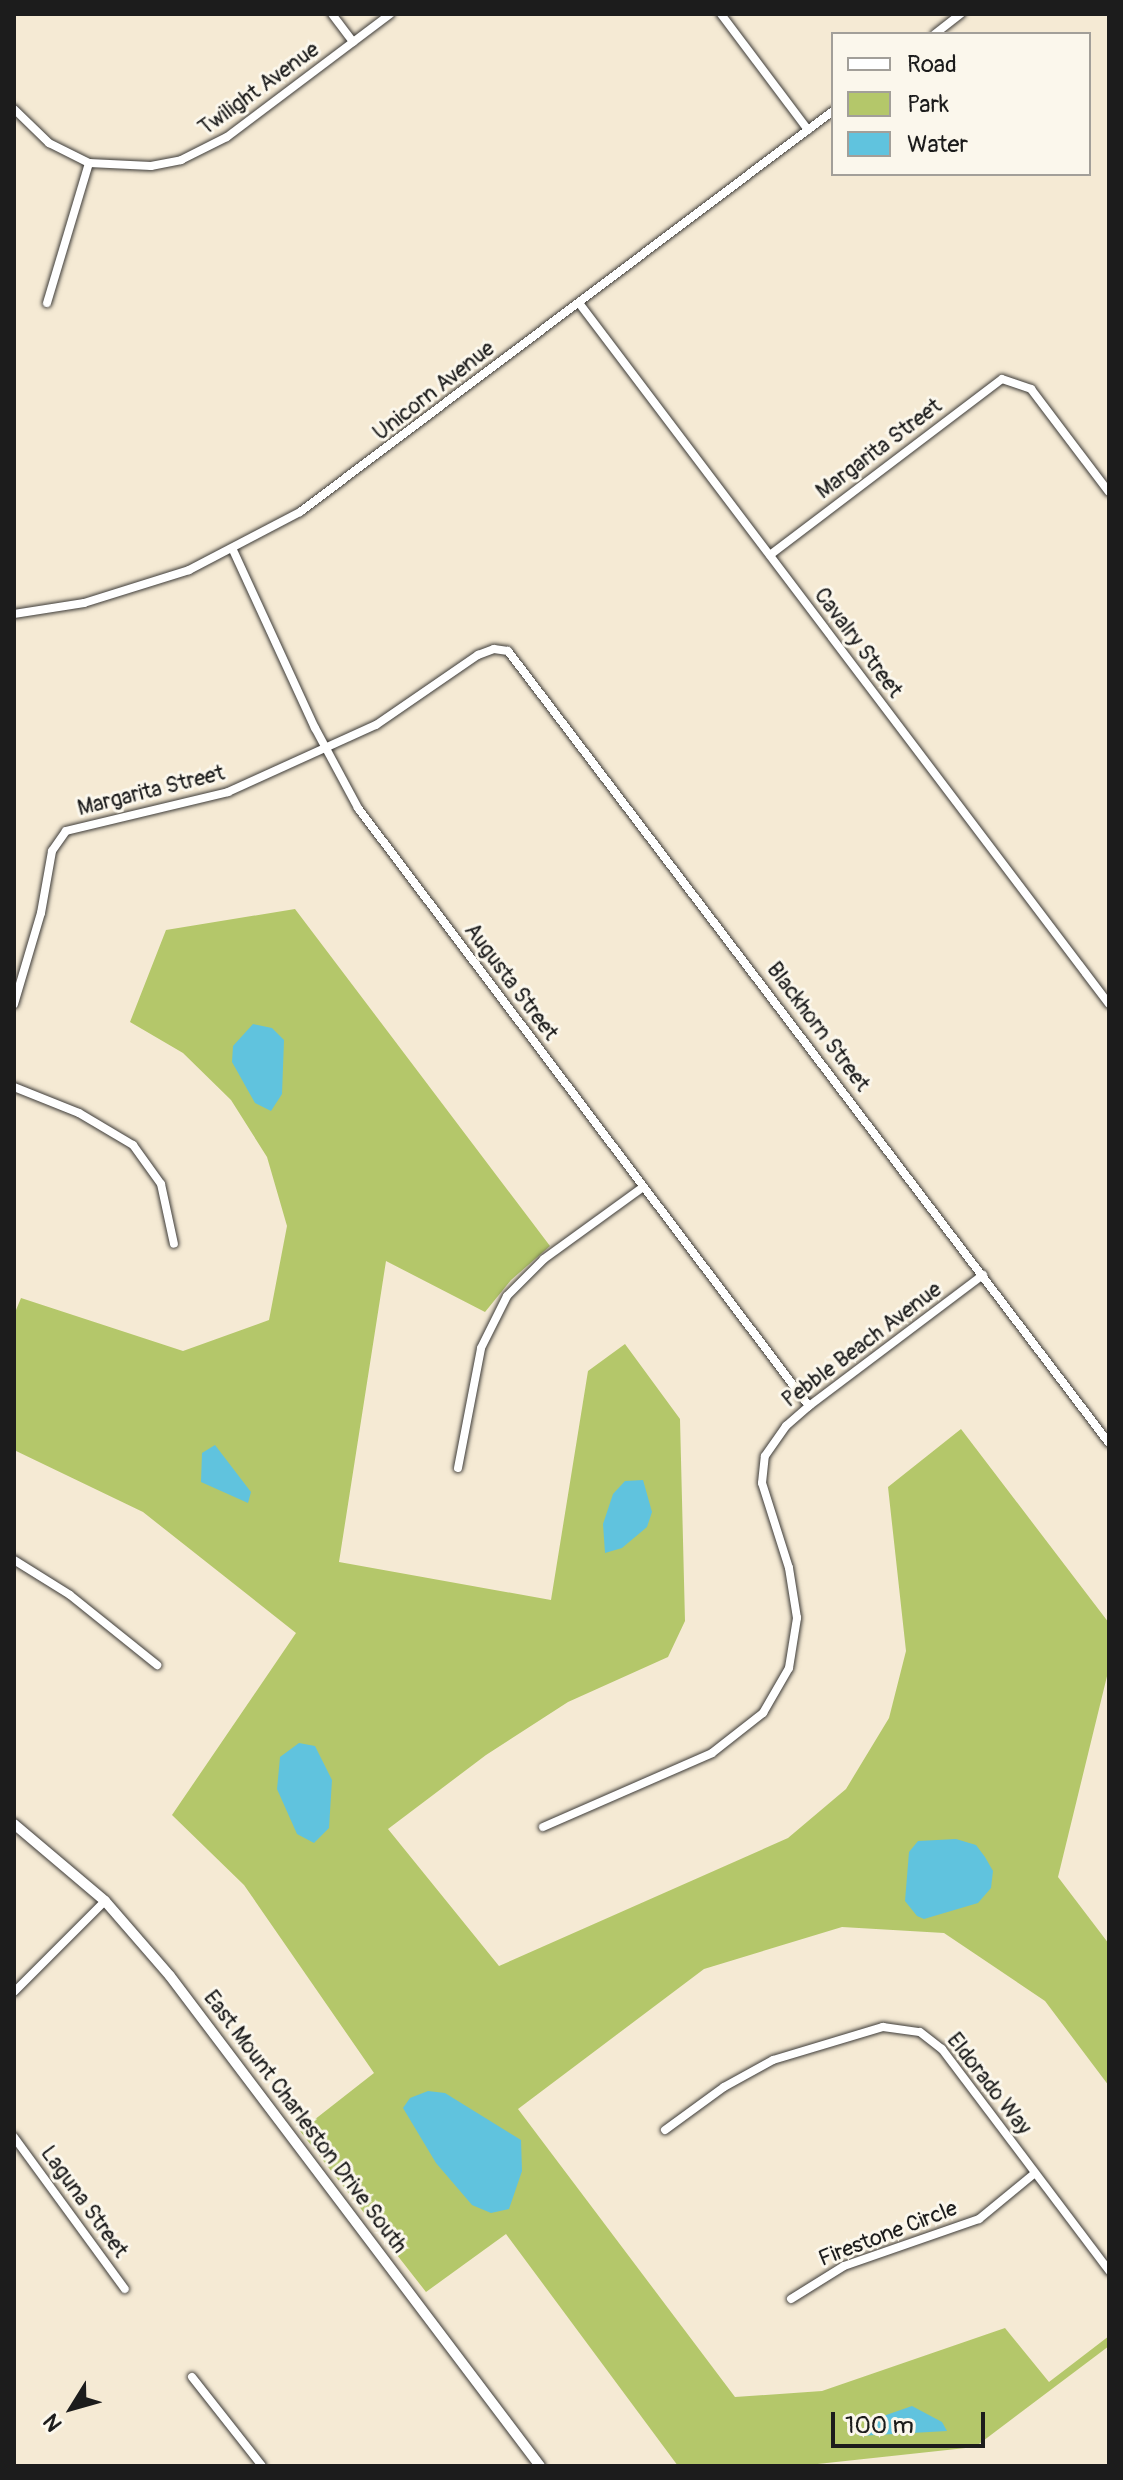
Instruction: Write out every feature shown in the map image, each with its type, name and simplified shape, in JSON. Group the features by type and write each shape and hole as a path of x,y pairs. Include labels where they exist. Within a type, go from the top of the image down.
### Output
{"street":[{"path":"332,14 353,42"},
{"name":"Twilight Avenue","path":"89,163 151,166 206,150 390,14"},
{"path":"721,14 808,130"},
{"path":"938,32 961,14"},
{"path":"14,109 49,143 89,163 47,303"},
{"name":"Unicorn Avenue","path":"14,614 131,590 233,550 300,512 392,447 831,113"},
{"name":"Cavalry Street","path":"579,303 1109,1004"},
{"name":"Margarita Street","path":"770,555 995,383 1013,379 1031,389 1109,492"},
{"name":"Augusta Street","path":"233,550 326,750 396,861 809,1406"},
{"name":"Margarita Street","path":"14,1004 41,913 52,851 66,831 228,792 326,750 402,709 487,651"},
{"name":"Blackhorn Street","path":"487,651 508,651 516,658 1109,1443"},
{"path":"14,1087 79,1113 133,1145 161,1184 174,1244"},
{"path":"458,1468 481,1348 507,1296 544,1259 643,1187"},
{"name":"Pebble Beach Avenue","path":"543,1827 712,1753 740,1736 775,1696 789,1668 797,1618 762,1470 775,1439 809,1406 983,1275"},
{"path":"14,1560 70,1595 157,1665"},
{"name":"East Mount Charleston Drive South","path":"14,1824 105,1901 170,1976 540,2466"},
{"path":"14,1992 105,1901"},
{"name":"Eldorado Way","path":"665,2130 773,2060 857,2032 905,2027 942,2049 1109,2271"},
{"name":"Laguna Street","path":"14,2137 125,2289"},
{"name":"Firestone Circle","path":"791,2299 825,2274 979,2219 1035,2173"},
{"path":"192,2377 262,2466"}],"green space":[{"path":"295,909 550,1246 511,1280 485,1312 386,1261 339,1562 551,1600 588,1371 625,1344 680,1419 685,1621 668,1657 568,1702 486,1755 388,1829 499,1966 788,1838 846,1789 889,1718 906,1651 888,1487 961,1429 1109,1623 1109,1668 1058,1877 1109,1944 1109,2086 1045,2001 944,1933 842,1927 704,1969 518,2109 735,2397 822,2391 1005,2328 1049,2382 1109,2336 1109,2346 975,2447 799,2466 678,2466 506,2234 426,2292 300,2131 374,2073 244,1885 172,1815 296,1633 143,1512 14,1450 14,1315 21,1298 183,1351 269,1320 287,1226 267,1157 231,1100 183,1053 130,1022 166,930"}],"water":[{"path":"253,1024 272,1028 284,1040 282,1094 271,1111 255,1103 232,1062 233,1046"},
{"path":"215,1445 251,1492 248,1503 201,1482 202,1453"},
{"path":"643,1480 652,1512 647,1527 622,1548 605,1553 603,1524 613,1494 625,1481"},
{"path":"299,1743 315,1746 332,1780 329,1828 314,1843 297,1834 277,1789 280,1757"},
{"path":"956,1839 976,1845 985,1857 993,1871 991,1888 978,1903 924,1919 917,1916 905,1901 909,1852 918,1841"},
{"path":"428,2091 445,2093 521,2140 522,2171 509,2209 491,2213 472,2205 436,2163 403,2108 410,2098"},
{"path":"912,2406 942,2422 947,2431 859,2436 869,2421"}]}
